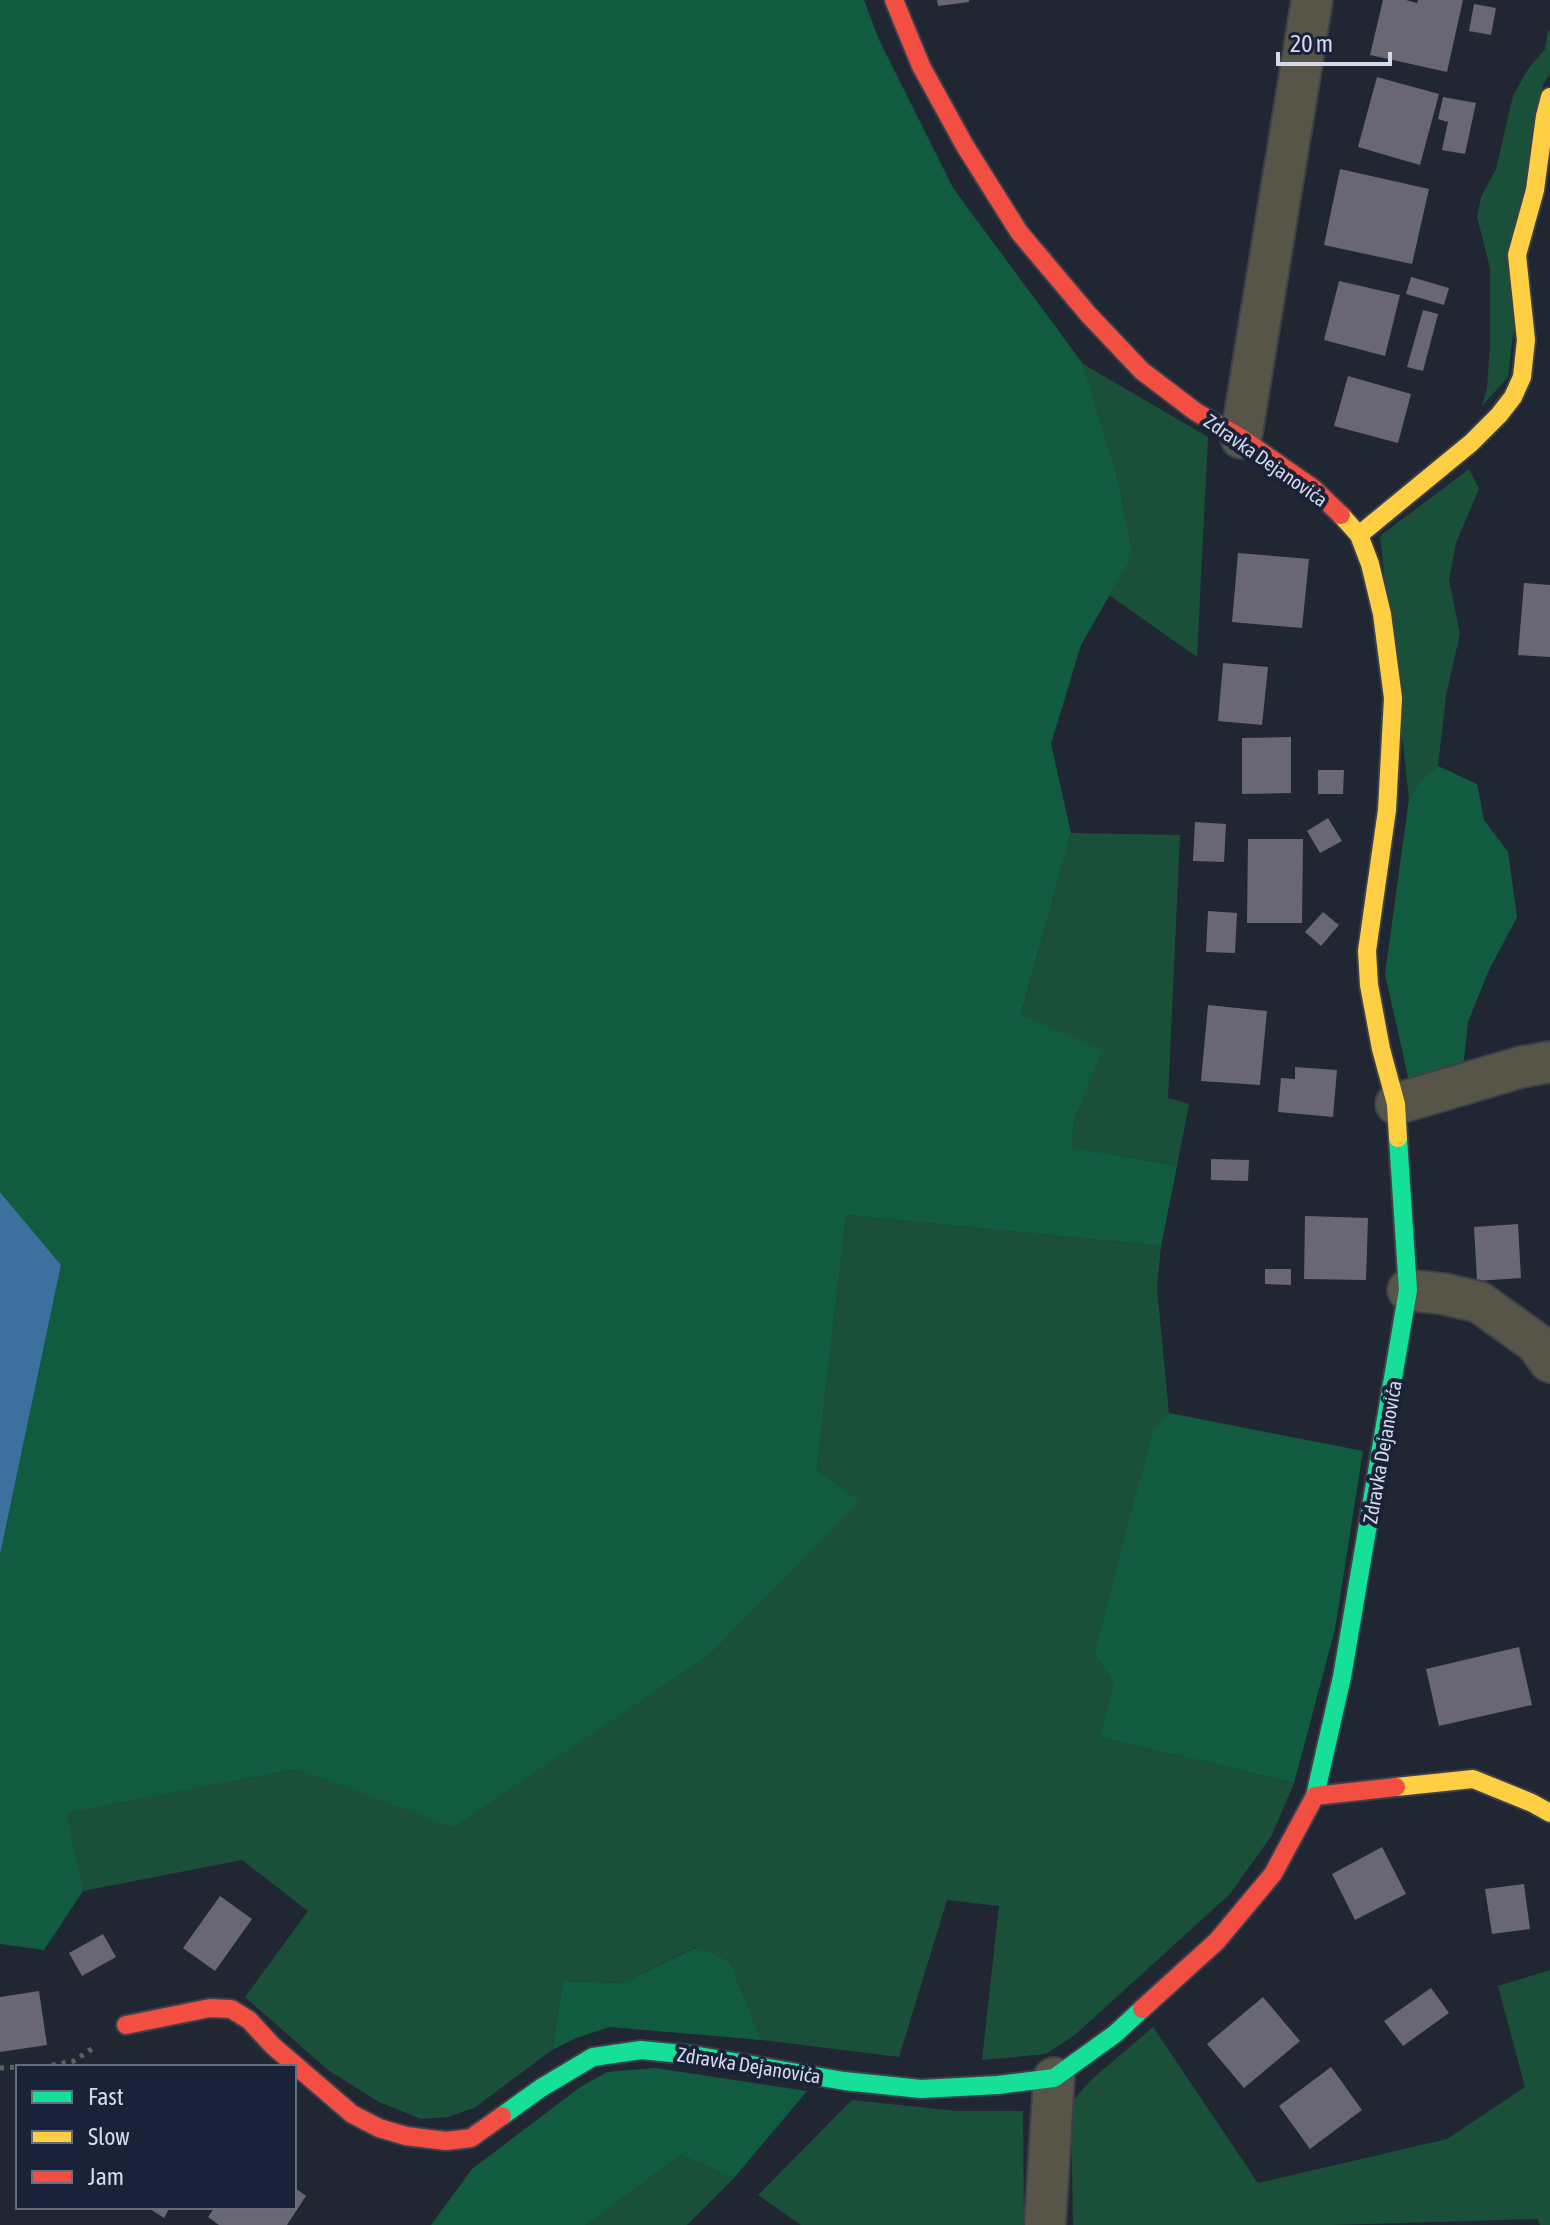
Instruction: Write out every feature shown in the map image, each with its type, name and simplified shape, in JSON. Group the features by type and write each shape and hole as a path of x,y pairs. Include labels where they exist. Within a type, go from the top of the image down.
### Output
{"street":[{"name":"Zdravka Dejanovića","path":"296,2066 352,2114 379,2128 406,2136 446,2141 471,2138 541,2088 593,2057 641,2050 693,2055 844,2081 921,2089 1054,2078 1115,2034 1217,1941 1273,1874 1315,1796 1342,1677 1408,1290 1396,1104 1369,985 1367,951 1387,810 1393,698 1382,614 1370,564 1359,535 1314,489 1241,438 1196,412 1142,371 1088,314 1019,232 965,146 921,66 894,0"},
{"path":"1241,438 1312,0"},
{"path":"1359,535 1471,443 1513,397 1522,377 1526,340 1517,255 1535,190 1550,97"},
{"path":"1396,1104 1521,1067 1550,1062"},
{"path":"1408,1290 1479,1302 1536,1343 1550,1362"},
{"path":"1315,1796 1473,1779 1550,1813"},
{"name":"Zdravka Dejanovića","path":"126,2025 210,2008 231,2009 249,2020 295,2065"},
{"path":"1045,2225 1054,2078"}],"path":[{"path":"53,2065 74,2061 126,2025"}],"green space":[{"path":"0,0 864,0 879,40 953,188 1083,364 1117,476 1133,554 1081,645 1051,744 1071,833 1021,1015 1102,1050 1075,1118 1071,1147 1177,1166 1161,1246 846,1215 817,1470 859,1501 711,1654 453,1827 297,1769 66,1813 83,1891 44,1950 0,1944 0,1555 61,1265 0,1192"},
{"path":"1548,30 1550,74 1543,84 1508,377 1482,406 1487,389 1490,347 1490,268 1477,217 1481,197 1496,169 1513,96 1528,69 1545,49"},
{"path":"1083,364 1208,437 1197,657 1109,595 1133,553 1117,476"},
{"path":"1469,469 1479,489 1456,543 1449,580 1460,634 1446,695 1438,766 1420,781 1409,799 1380,536"},
{"path":"1438,766 1477,784 1484,820 1508,852 1517,917 1488,972 1468,1022 1463,1068 1409,1081 1385,974 1409,799 1420,781"},
{"path":"1071,833 1180,835 1168,1098 1189,1104 1177,1166 1071,1147 1075,1118 1101,1050 1021,1016"},
{"path":"846,1215 1161,1246 1157,1288 1169,1413 1153,1430 1094,1653 1113,1683 1100,1737 1294,1783 1272,1835 1230,1894 1076,2034 1046,2054 982,2060 999,1906 947,1900 899,2057 761,2040 730,1961 696,1947 622,1983 563,1981 552,2050 474,2108 448,2117 421,2119 379,2102 328,2070 245,1997 308,1911 242,1860 83,1891 65,1813 297,1769 453,1826 711,1654 858,1501 817,1470"},
{"path":"1169,1413 1363,1451 1335,1629 1294,1783 1100,1737 1113,1683 1094,1653 1153,1429"},
{"path":"697,1947 730,1961 761,2040 610,2027 552,2050 563,1981 622,1983"},
{"path":"1550,1970 1550,2225 1540,2225 1538,2219 1332,2225 1073,2225 1071,2103 1090,2081 1153,2027 1258,2183 1447,2139 1525,2087 1498,1986"},
{"path":"655,2068 807,2091 734,2178 681,2155 586,2225 431,2225 472,2169 579,2088 607,2072"},
{"path":"852,2100 957,2111 1023,2111 1024,2225 801,2225 758,2195"},
{"path":"681,2155 734,2178 687,2225 586,2225"}],"water":[{"path":"0,1192 61,1265 0,1555"}],"building":[{"path":"937,0 969,0 969,2 938,6"},
{"path":"1383,0 1417,3 1418,0 1463,0 1447,72 1370,55"},
{"path":"1474,4 1496,8 1491,35 1469,31"},
{"path":"1377,77 1439,94 1420,165 1358,147"},
{"path":"1443,97 1476,103 1465,154 1442,150 1448,122 1438,119"},
{"path":"1340,169 1429,189 1412,264 1324,245"},
{"path":"1411,277 1449,288 1444,305 1406,294"},
{"path":"1339,281 1400,295 1385,356 1324,340"},
{"path":"1423,310 1438,314 1423,371 1407,367"},
{"path":"1348,376 1411,394 1398,443 1334,426"},
{"path":"1238,553 1309,559 1302,628 1232,622"},
{"path":"1524,583 1550,585 1550,657 1518,655"},
{"path":"1223,663 1268,667 1262,725 1218,721"},
{"path":"1291,737 1291,793 1242,794 1242,738"},
{"path":"1318,770 1344,770 1343,794 1318,794"},
{"path":"1328,818 1342,841 1320,853 1307,831"},
{"path":"1195,822 1226,824 1224,862 1193,861"},
{"path":"1248,839 1303,839 1302,923 1247,923"},
{"path":"1208,911 1237,913 1235,953 1206,952"},
{"path":"1323,912 1339,925 1321,946 1305,932"},
{"path":"1208,1005 1267,1011 1260,1085 1201,1081"},
{"path":"1295,1067 1337,1070 1333,1117 1278,1112 1281,1078 1295,1079"},
{"path":"1211,1159 1249,1160 1248,1181 1211,1180"},
{"path":"1305,1216 1368,1218 1366,1280 1304,1279"},
{"path":"1518,1224 1521,1278 1477,1281 1474,1227"},
{"path":"1265,1269 1291,1269 1291,1285 1265,1284"},
{"path":"1519,1647 1532,1705 1439,1726 1426,1669"},
{"path":"1382,1847 1406,1894 1355,1920 1332,1874"},
{"path":"1524,1884 1530,1929 1492,1934 1485,1889"},
{"path":"220,1896 252,1919 215,1971 183,1948"},
{"path":"103,1934 116,1957 82,1976 69,1953"},
{"path":"1431,1988 1449,2013 1403,2046 1384,2021"},
{"path":"39,1991 47,2045 0,2052 0,1997"},
{"path":"1263,1997 1300,2041 1244,2088 1207,2044"},
{"path":"1331,2067 1362,2110 1310,2149 1279,2106"},
{"path":"296,2188 306,2196 287,2225 219,2225 208,2217 214,2209 296,2209"},
{"path":"150,2209 169,2209 164,2218"}],"traffic: fast":[{"path":"1315,1796 1342,1677 1408,1290 1398,1138"},
{"path":"502,2116 593,2057 641,2050 693,2055 844,2081 921,2089 1054,2078 1115,2034 1142,2009"}],"traffic: slow":[{"path":"1359,535 1471,443 1513,397 1522,377 1526,340 1517,255 1535,190 1550,97"},
{"path":"1341,515 1359,535 1370,564 1382,614 1393,698 1387,810 1367,951 1369,985 1381,1049 1396,1104 1398,1138"},
{"path":"1396,1787 1473,1779 1550,1813"}],"traffic: jam":[{"path":"894,0 921,66 965,146 1019,232 1088,314 1142,371 1196,412 1241,438 1314,489 1341,515"},
{"path":"1142,2009 1217,1941 1273,1874 1315,1796 1396,1787"},
{"path":"126,2025 210,2008 231,2009 249,2020 295,2065"},
{"path":"296,2066 352,2114 379,2128 406,2136 446,2141 471,2138 502,2116"}]}
